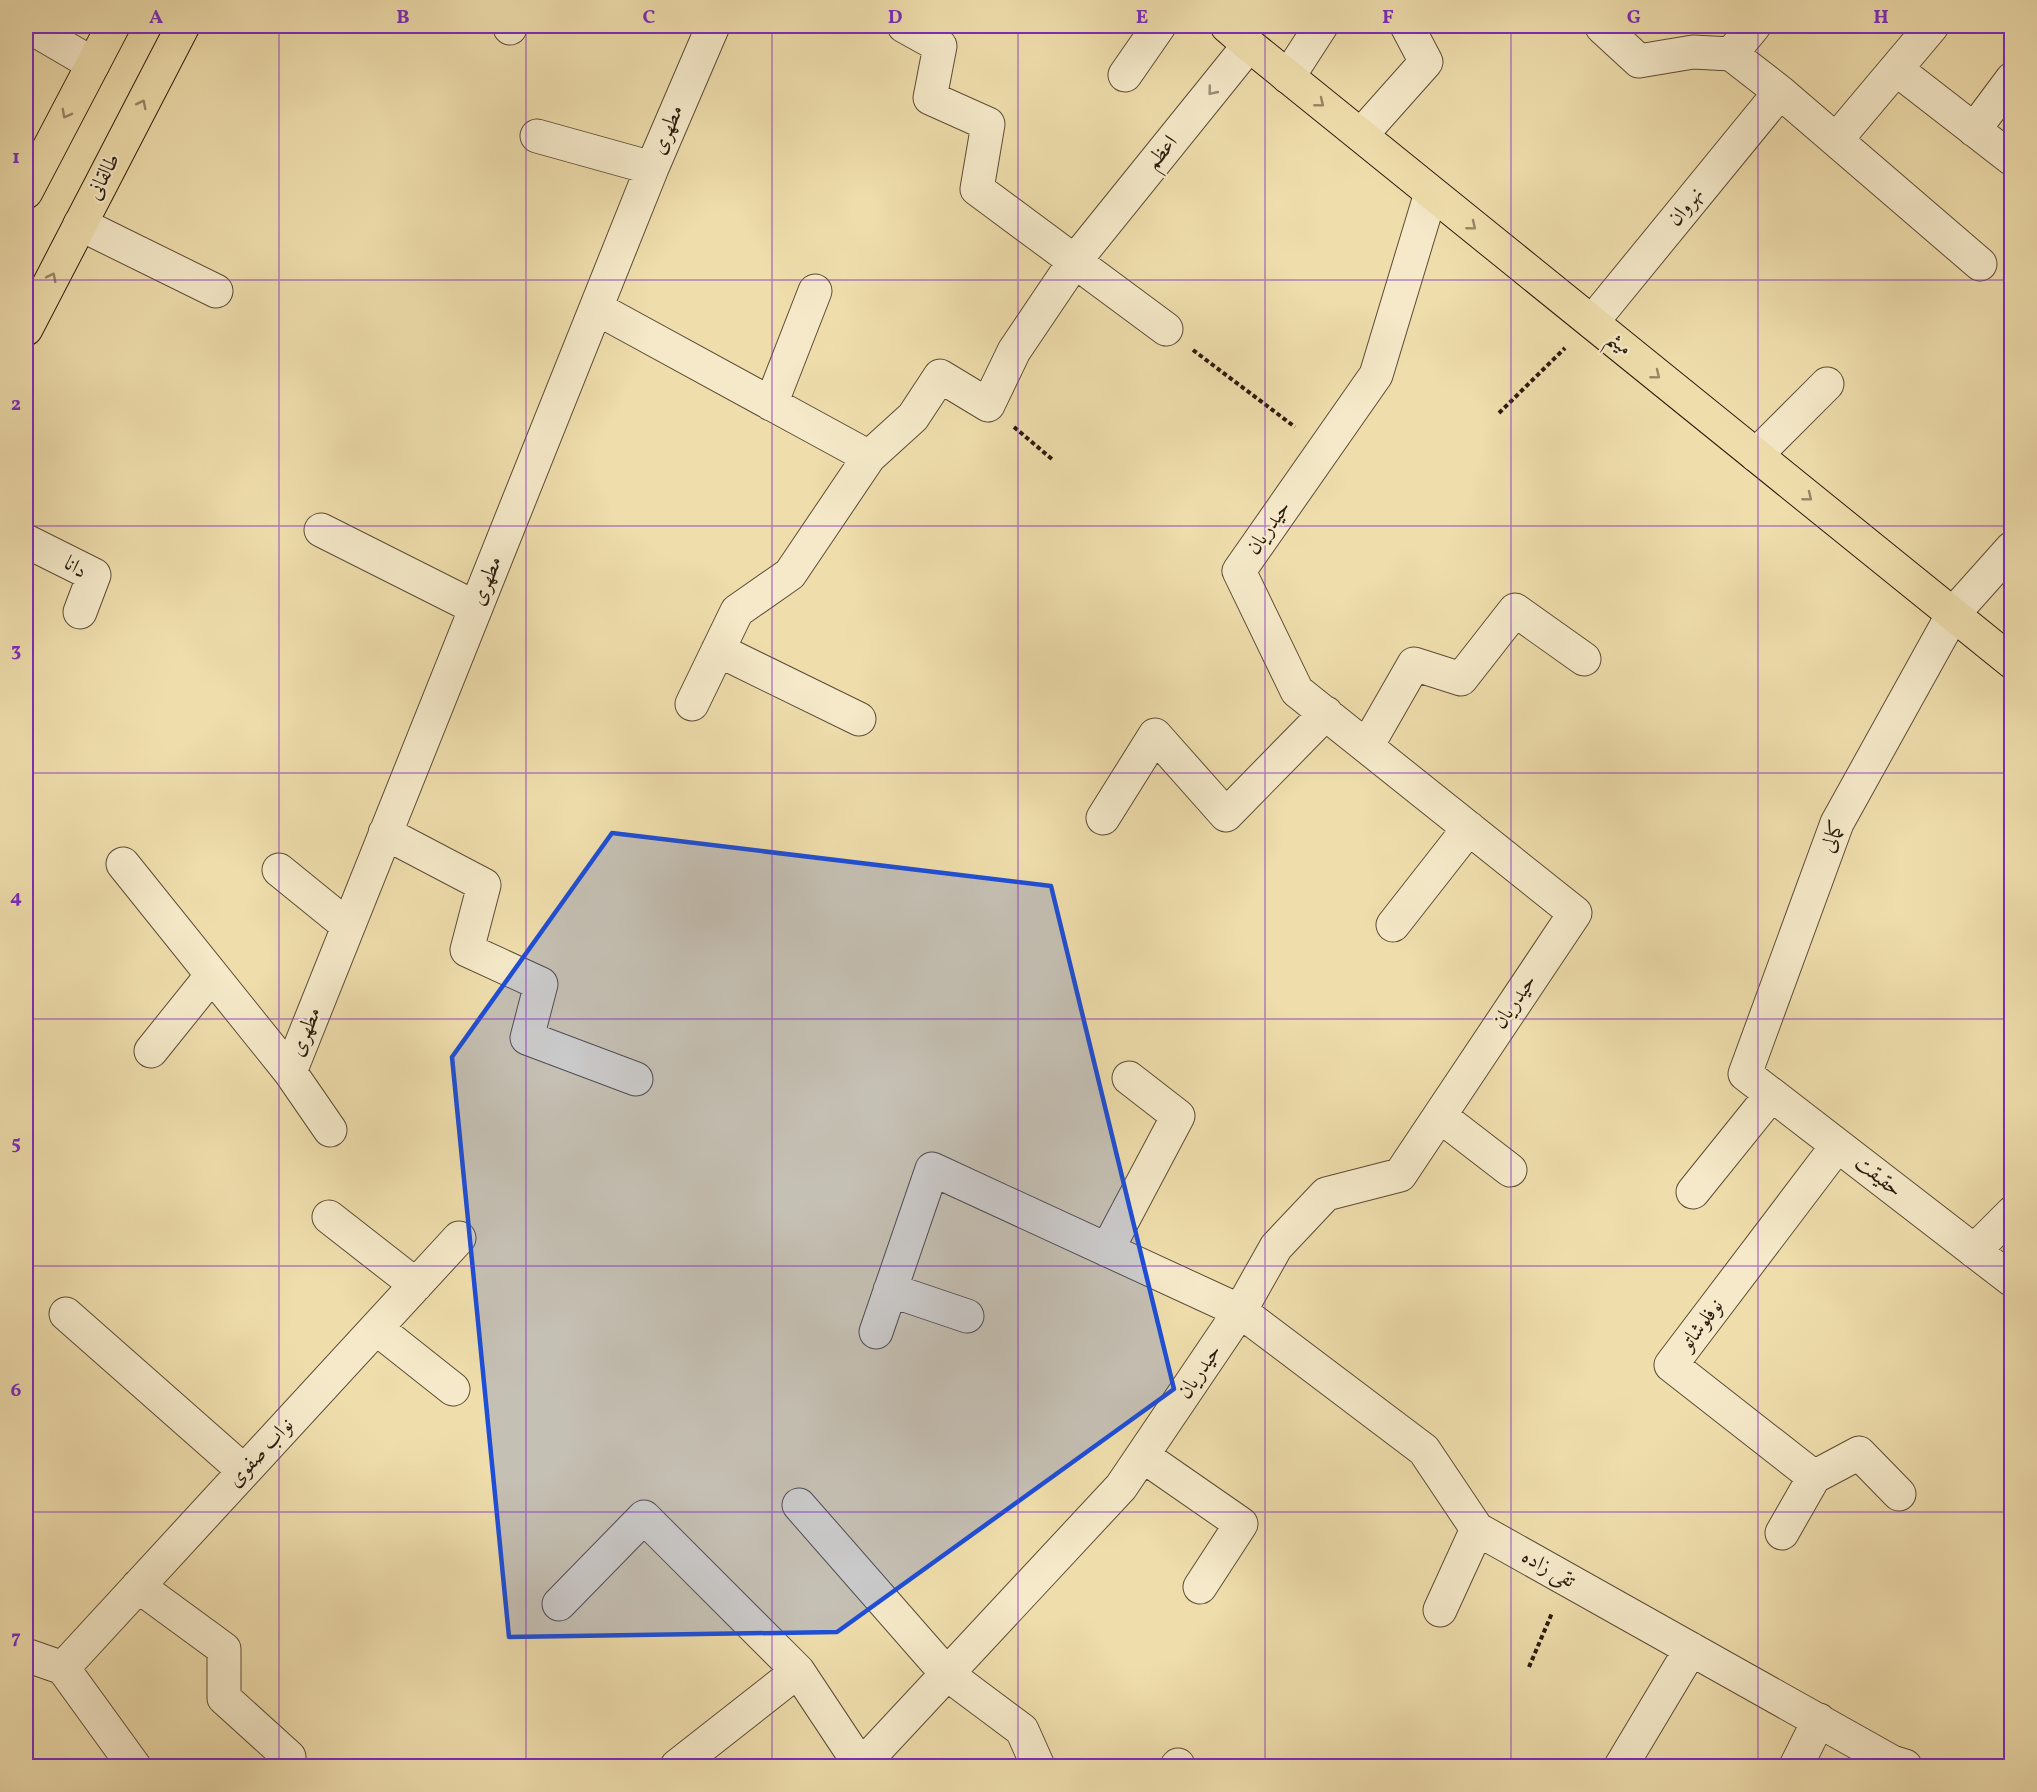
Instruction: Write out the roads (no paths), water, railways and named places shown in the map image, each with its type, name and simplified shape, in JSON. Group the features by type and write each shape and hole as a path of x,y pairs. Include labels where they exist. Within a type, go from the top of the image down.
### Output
{"main road":[{"path":"26,192 113,26"},
{"name":"طالقانی","path":"26,329 183,26"},
{"name":"میثم","path":"1238,35 2012,662"}],"street":[{"path":"28,26 93,63"},
{"name":"مطهری","path":"330,1130 290,1071 651,168 712,26"},
{"path":"904,26 939,46 930,98 988,124 977,189 1166,329"},
{"path":"1125,75 1159,26"},
{"path":"1288,76 1321,26"},
{"path":"1361,135 1426,62 1407,26"},
{"path":"1731,54 1754,26"},
{"path":"1836,140 1932,26"},
{"path":"1602,27 1640,61 1694,52 1731,54 1780,92 1980,264"},
{"name":"اعظم","path":"869,457 913,417 940,376 988,405 1014,351 1074,262 1238,35"},
{"path":"1896,69 2012,159"},
{"path":"1974,130 2012,79"},
{"name":"نهروان","path":"1592,322 1780,92"},
{"path":"537,136 651,168"},
{"name":"حیدریان","path":"861,1767 1121,1487 1240,1311 1276,1247 1326,1194 1400,1175 1575,913 1297,691 1239,571 1376,375 1431,193"},
{"path":"80,224 216,291"},
{"path":"771,404 816,291"},
{"path":"596,308 869,457 790,574 736,610 692,704"},
{"path":"1756,455 1827,384"},
{"path":"321,530 476,608"},
{"name":"دانا","path":"26,541 94,575 80,612"},
{"name":"کمالی","path":"1745,1074 1837,823 1953,614 2012,548"},
{"path":"1367,746 1414,664 1461,679 1515,610 1584,660"},
{"path":"718,650 859,719"},
{"path":"1103,818 1155,735 1226,815 1326,713"},
{"path":"1393,925 1469,828"},
{"path":"386,833 484,885 467,950 541,984 527,1038 636,1079"},
{"path":"123,864 290,1071"},
{"path":"279,870 348,926"},
{"path":"151,1051 212,975"},
{"name":"حقیقت","path":"1745,1074 2012,1280"},
{"path":"1107,1250 1178,1116 1128,1078"},
{"path":"1693,1192 1771,1095"},
{"path":"1440,1116 1510,1170"},
{"name":"نوفلوشاتو","path":"1814,1477 1671,1365 1837,1146"},
{"name":"تقی زاده","path":"890,1290 932,1169 1240,1311 1425,1450 1477,1529 1892,1762 1905,1767"},
{"path":"1974,1251 2012,1214"},
{"path":"329,1217 416,1285"},
{"name":"نواب صفوی","path":"63,1668 459,1238"},
{"path":"876,1332 890,1290 967,1316"},
{"path":"66,1314 244,1471"},
{"path":"376,1328 453,1389"},
{"path":"1782,1533 1814,1477 1859,1453 1899,1494"},
{"path":"1143,1455 1241,1524 1200,1587"},
{"path":"799,1505 947,1674 1022,1730 1038,1767"},
{"path":"559,1604 644,1517 798,1671 861,1767"},
{"path":"1440,1610 1477,1529"},
{"path":"138,1586 224,1649 224,1698 290,1757"},
{"path":"1621,1767 1691,1649"},
{"path":"26,1655 63,1668 134,1767"},
{"path":"677,1767 798,1671"},
{"path":"1796,1767 1819,1720"}]}
